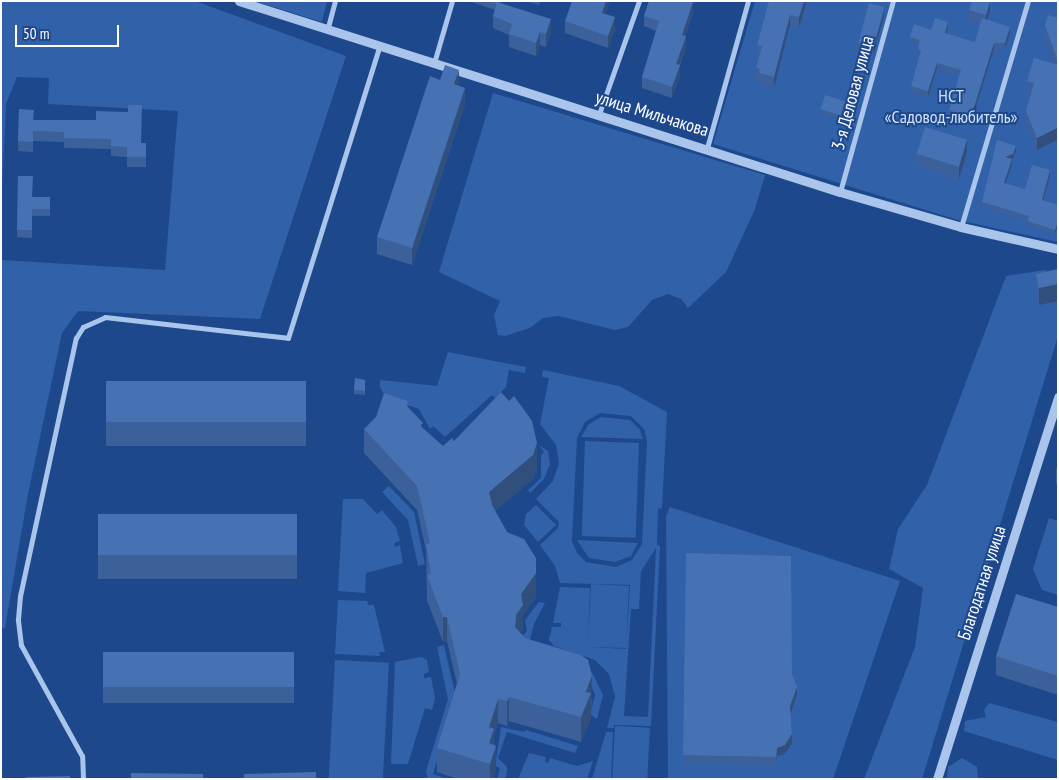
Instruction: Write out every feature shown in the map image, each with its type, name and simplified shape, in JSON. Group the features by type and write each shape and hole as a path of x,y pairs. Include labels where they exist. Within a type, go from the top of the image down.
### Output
{"street":[{"name":"улица Мильчакова","path":"239,1 328,27 434,63 707,148 840,192 962,227 1058,250"},
{"path":"328,27 335,1"},
{"path":"434,63 452,1"},
{"path":"599,114 639,1"},
{"path":"707,148 748,1"},
{"name":"3-я Деловая улица","path":"840,192 893,1"},
{"path":"962,227 1028,1"},
{"path":"83,779 82,756 32,669 21,645 18,625 20,596 76,338 83,327 105,317 288,338 380,45"},
{"name":"Благодатная улица","path":"936,779 1058,397"}],"green space":[{"path":"1,1 195,1 346,56 260,319 78,311 62,333 28,494 5,628 1,629 1,260 165,270 178,111 48,104 49,78 17,77 6,104 1,207"},
{"path":"254,1 327,1 322,22"},
{"name":"НСТ «Садовод-любитель»","path":"755,1 1058,1 1058,242 958,220 713,144"},
{"path":"493,93 765,175 755,209 726,272 688,308 681,299 668,294 652,300 628,327 615,330 559,316 543,318 530,328 505,336 498,335 494,315 500,301 439,272"},
{"path":"1045,270 1058,277 1058,336 922,779 864,779 915,647 923,588 889,569 898,529 927,485 1006,276"},
{"path":"448,352 526,367 525,373 509,370 506,387 495,398 492,395 445,437 433,426 430,429 419,409 386,398 380,387 380,380 437,386"},
{"path":"543,370 619,386 667,412 662,508 658,509 657,545 660,546 651,726 614,725 614,728 607,728 615,697 609,674 595,660 554,646 549,640 552,627 561,627 561,623 553,623 560,587 590,588 588,640 591,584 629,586 626,648 587,647 626,649 630,585 560,583 555,566 540,545 558,528 559,522 536,499 553,481 559,463 556,445 540,424 549,378 542,377","holes":["600,413 631,416 644,429 647,441 642,544 632,560 616,567 586,562 577,553 572,541 577,438 585,422","656,548 648,717 624,716 631,609 639,609 641,571"]},
{"path":"601,417 630,420 640,430 643,439 581,437 589,424"},
{"path":"585,441 639,443 636,538 582,536"},
{"path":"539,445 548,451 550,464 544,479 530,493 528,490 541,478 541,455 544,452"},
{"path":"389,486 414,512 425,564 418,566 408,520 382,492"},
{"path":"343,499 363,499 377,514 382,510 396,527 400,541 394,543 395,547 400,545 403,563 366,573 365,593 338,591"},
{"path":"536,505 556,525 538,542 524,525 526,514"},
{"path":"670,507 900,581 833,779 668,779 666,516"},
{"path":"1049,518 1058,521 1058,595 1042,590 1033,569"},
{"path":"577,540 638,543 631,556 615,562 589,558"},
{"path":"338,600 367,601 368,605 374,605 385,652 379,652 380,656 335,654"},
{"path":"539,602 545,603 534,624 527,651 593,674 603,695 597,719 590,714 595,695 589,680 520,654 519,640 527,631 525,620"},
{"path":"444,645 456,698 433,774 446,779 428,779 426,771 448,699 437,647"},
{"path":"421,657 427,660 429,672 424,674 424,678 431,677 435,698 432,710 425,708 408,764 391,764 395,662"},
{"path":"335,660 389,663 383,779 329,779"},
{"path":"989,703 1058,722 1058,760 964,731 965,721 986,717 984,710"},
{"path":"615,726 650,728 647,779 612,779"},
{"path":"501,727 524,732 526,730 578,746 575,753 507,732 498,758 507,767 507,772 505,779 497,779 500,768 495,766"},
{"path":"606,732 613,732 611,779 592,779"},
{"path":"529,753 546,757 545,762 548,763 550,758 577,766 593,761 587,779 518,779"},
{"path":"962,758 977,767 978,779 947,779 948,767"}],"building":[{"path":"572,1 606,1 602,13 615,17 608,36 565,21"},
{"path":"649,1 693,2 682,35 686,36 676,64 680,65 672,87 642,77 659,21 644,16"},
{"path":"769,1 804,1 799,17 790,15 774,77 759,73 760,69 756,68 762,46 757,45"},
{"path":"972,1 990,2 986,15 969,10"},
{"path":"497,2 551,19 546,34 540,32 536,43 509,34 512,24 493,16"},
{"path":"869,3 884,7 874,47 858,43"},
{"path":"1048,15 1058,18 1058,62 1045,25"},
{"path":"935,18 948,22 945,33 975,42 982,18 1010,27 1005,43 994,43 971,117 949,110 961,70 937,63 928,91 911,86 921,50 918,49 920,40 910,37 914,24 931,30"},
{"path":"1034,58 1058,65 1058,111 1056,112 1058,115 1058,127 1037,138 1026,111 1034,83 1027,81"},
{"path":"445,65 459,70 454,84 465,88 412,248 377,237 430,76 440,80"},
{"path":"825,95 845,101 841,115 821,109"},
{"path":"128,105 142,105 141,143 146,143 146,157 127,157 127,147 111,146 111,139 64,138 64,132 33,131 33,142 18,141 19,109 34,110 33,120 96,120 96,111 128,112"},
{"path":"925,127 967,140 959,167 917,154"},
{"path":"997,140 1016,146 1013,154 1005,157 1012,159 1004,183 1025,189 1032,165 1050,170 1042,200 1058,205 1058,221 1055,230 1028,221 1029,216 982,202"},
{"path":"18,176 33,176 32,197 50,197 50,209 32,209 32,230 17,230"},
{"path":"1058,269 1058,284 1039,288 1036,274"},
{"path":"355,378 365,380 365,391 354,390"},
{"path":"106,381 306,381 306,422 106,422"},
{"path":"501,392 509,401 514,396 532,421 537,443 533,455 489,492 492,505 507,532 524,539 536,558 536,573 521,594 523,605 516,615 515,627 525,638 581,655 588,660 592,675 586,692 591,693 581,717 509,697 507,701 498,699 489,727 494,729 489,743 496,746 490,764 437,748 460,674 447,617 443,617 427,575 431,574 426,544 430,543 417,486 364,429 376,417 384,393 408,401 407,406 423,423 420,426 443,446 452,438 454,441"},
{"path":"98,514 297,514 297,555 98,555"},
{"path":"686,553 791,556 792,674 797,687 790,706 792,734 785,745 777,748 776,757 683,755"},
{"path":"1016,594 1058,607 1058,676 996,656"},
{"path":"103,652 294,652 294,687 103,687"},
{"path":"316,772 316,779 244,779 244,774"},
{"path":"131,773 203,774 203,779 131,779"},
{"path":"70,776 70,779 26,779 26,777"}]}
